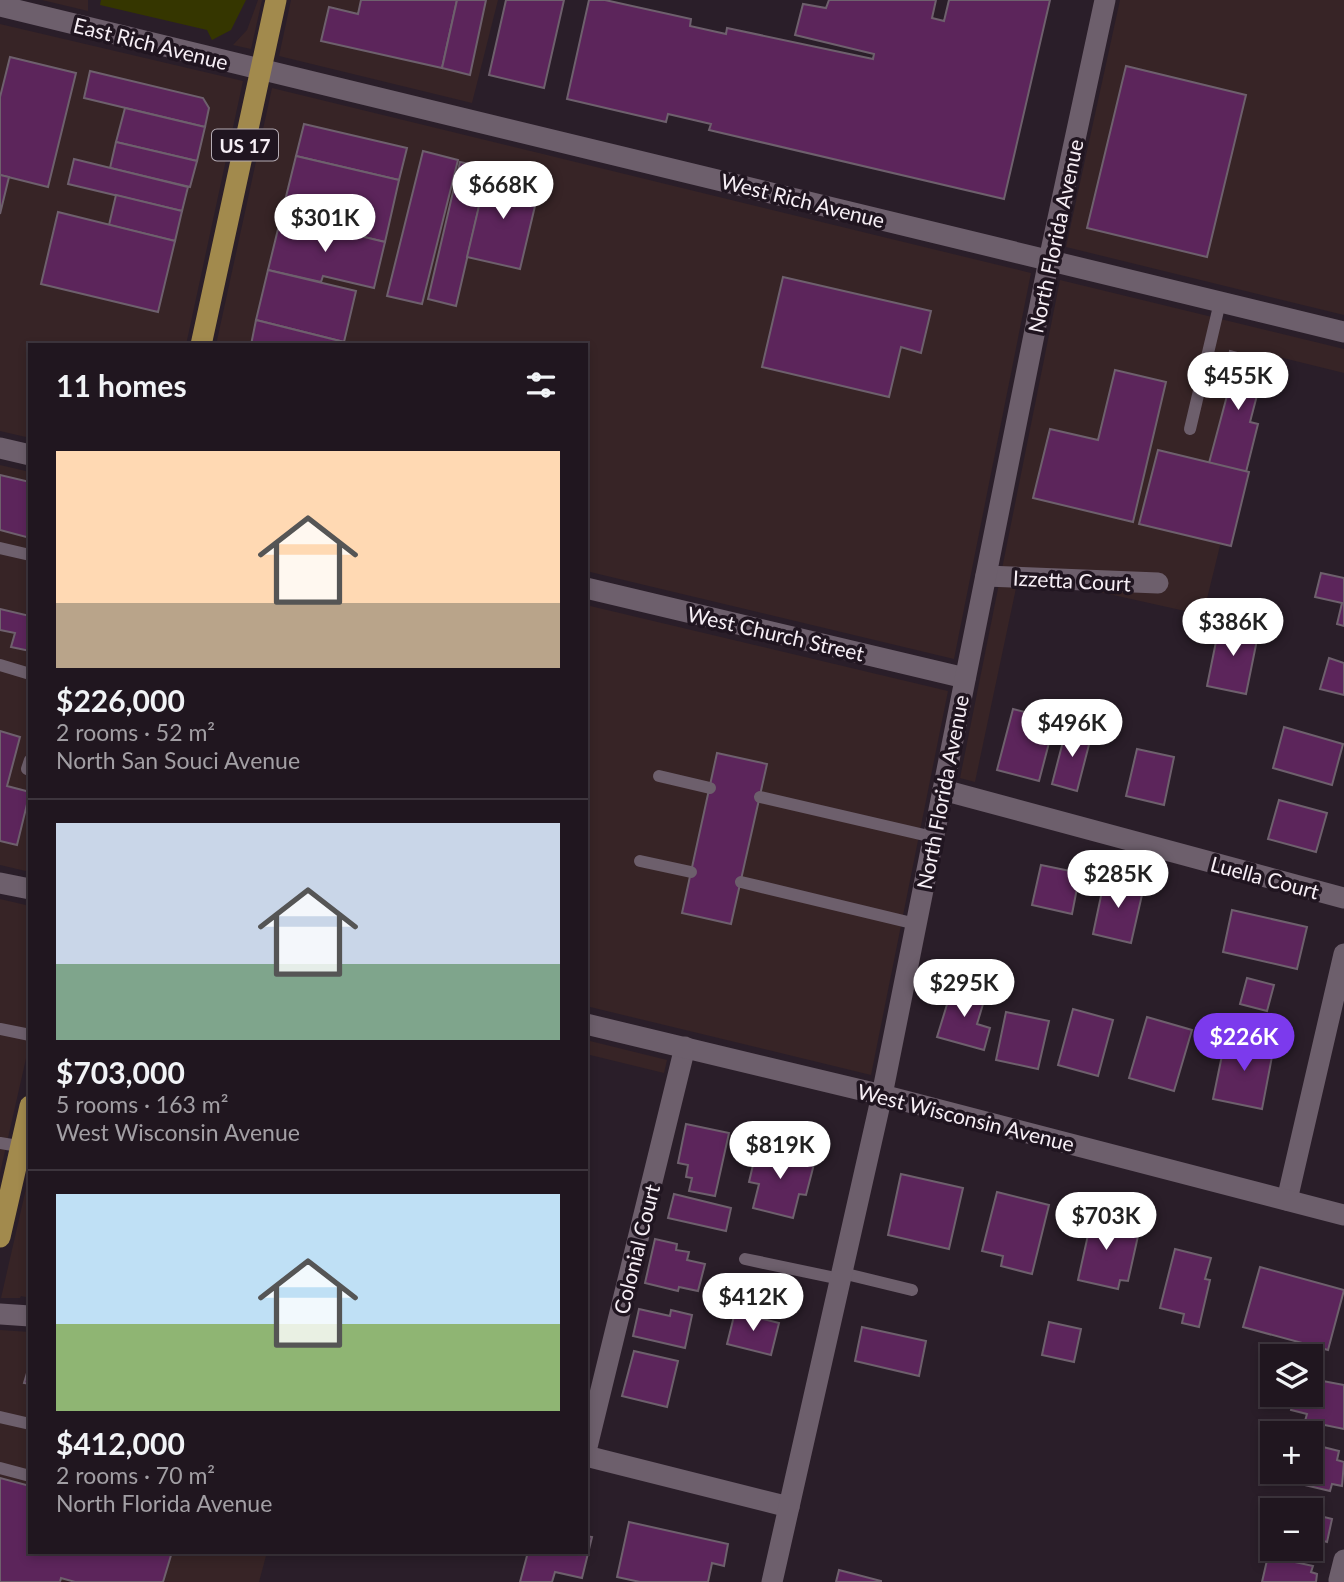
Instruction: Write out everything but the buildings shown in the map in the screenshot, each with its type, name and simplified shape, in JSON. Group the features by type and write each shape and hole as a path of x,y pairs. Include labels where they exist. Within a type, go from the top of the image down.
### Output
{"main road":[{"name":"US 17","path":"201,343 276,0"},
{"path":"0,1237 17,1146 28,1113"}],"street":[{"name":"North Florida Avenue","path":"772,1582 882,1095 1049,260 1105,0"},
{"name":"East Rich Avenue","path":"0,6 261,69"},
{"name":"West Rich Avenue","path":"261,69 1344,332"},
{"path":"0,448 28,455"},
{"name":"Izzetta Court","path":"986,576 1158,583"},
{"name":"West Church Street","path":"588,588 965,678"},
{"name":"Luella Court","path":"943,790 1344,898"},
{"path":"0,883 28,890"},
{"path":"1287,1200 1344,954"},
{"name":"West Wisconsin Avenue","path":"588,1024 882,1095 1344,1215"},
{"name":"Colonial Court","path":"588,1446 685,1047"},
{"path":"0,1314 28,1316"},
{"path":"588,1455 789,1507"}],"lane":[{"path":"1190,429 1220,302"},
{"path":"0,548 28,555"},
{"path":"0,665 28,673"},
{"path":"659,776 710,788"},
{"path":"760,797 933,837"},
{"path":"640,861 691,872"},
{"path":"741,882 916,924"},
{"path":"0,1029 28,1035"},
{"path":"745,1259 912,1290"},
{"path":"0,1417 28,1424"},
{"path":"0,1468 28,1475"}],"shaded area":[{"path":"42,0 88,0 88,11"},
{"path":"101,0 246,0 231,30 212,40 207,30 100,5"},
{"path":"258,0 262,0 251,49 233,45 247,30"},
{"path":"291,0 498,0 472,103 279,56"},
{"path":"1120,0 1344,0 1344,315 1066,247"},
{"path":"0,24 243,81 186,343 28,343 28,438 0,431"},
{"path":"272,88 1031,273 954,659 588,571 588,343 216,343"},
{"path":"1060,280 1344,349 1344,373 1267,354 1203,615 1019,574 975,782 960,778"},
{"path":"0,465 28,472 28,872 0,865"},
{"path":"588,605 948,691 871,1075 588,1006"},
{"path":"0,899 28,906 28,1050 0,1173"},
{"path":"588,1040 667,1060 664,1073 588,1054"},
{"path":"28,1180 28,1298 1,1298"},
{"path":"0,1330 28,1332 28,1554 266,1554 259,1582 0,1582"}]}
